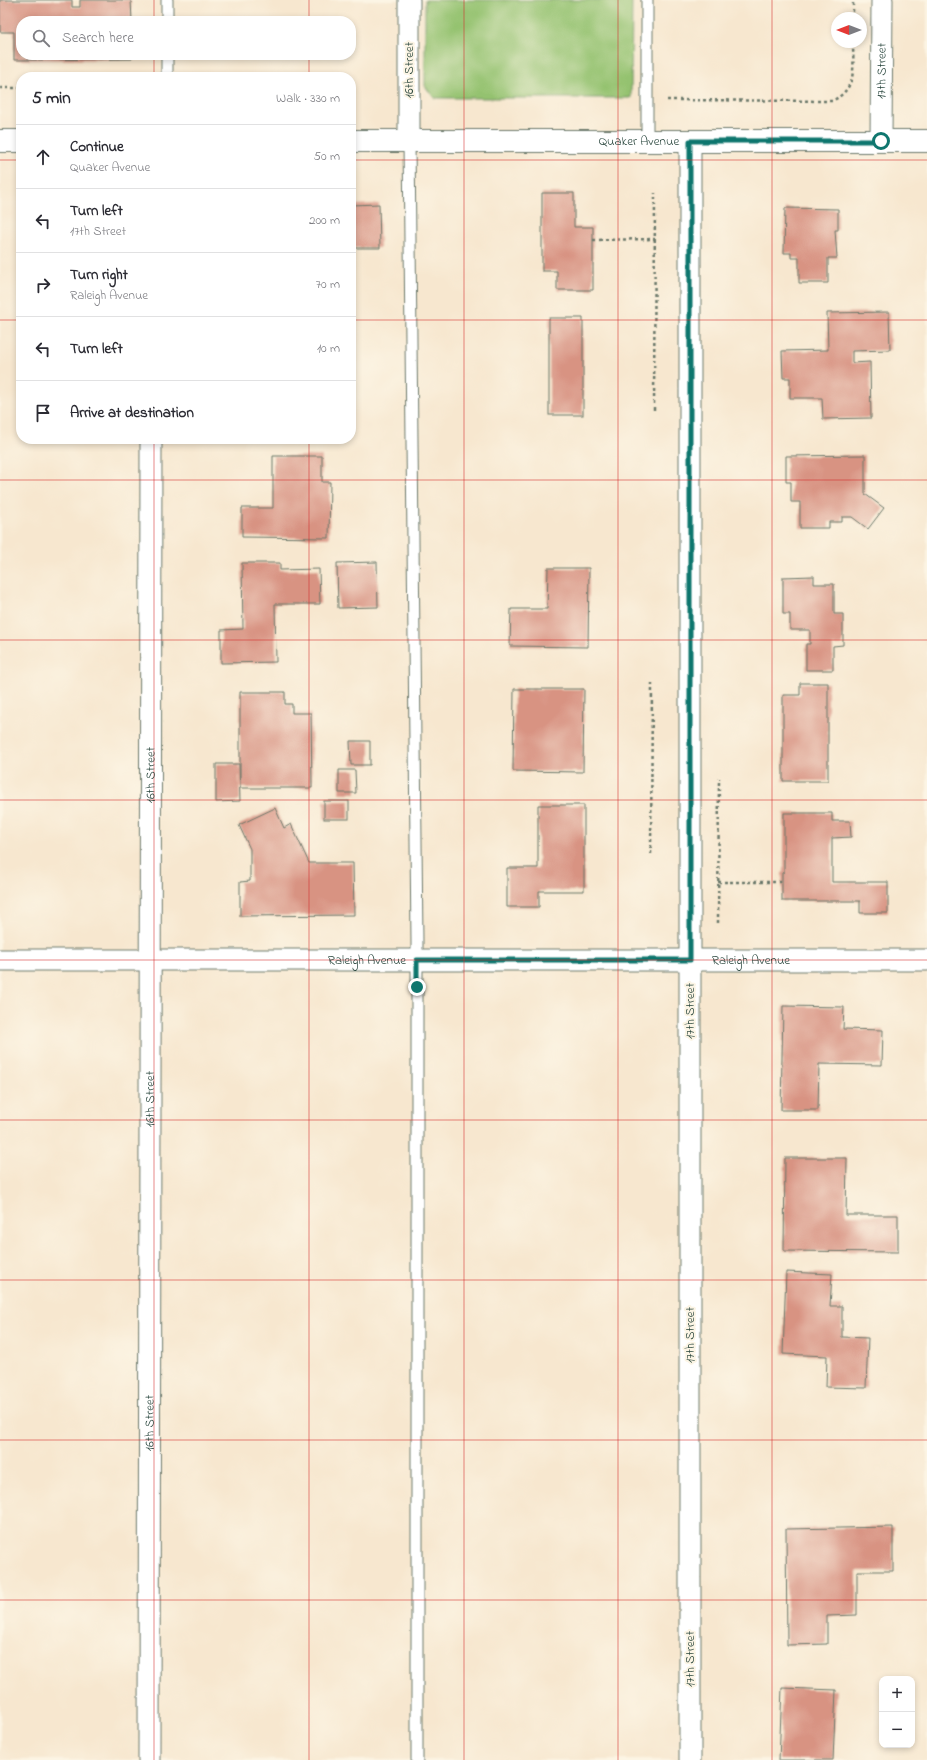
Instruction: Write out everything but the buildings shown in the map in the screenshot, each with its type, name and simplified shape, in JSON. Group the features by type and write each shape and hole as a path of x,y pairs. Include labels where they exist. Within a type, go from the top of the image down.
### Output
{"main road":[{"path":"0,141 16,141"},
{"name":"Quaker Avenue","path":"356,141 927,141"}],"street":[{"name":"16th Street","path":"409,0 409,141"},
{"name":"17th Street","path":"881,141 882,0"},
{"name":"17th Street","path":"690,141 690,1760"},
{"name":"16th Street","path":"149,1760 149,960 151,444"},
{"name":"Raleigh Avenue","path":"0,960 927,960"}],"lane":[{"path":"166,0 167,16"},
{"path":"647,0 647,141"},
{"path":"167,60 167,72"},
{"path":"409,141 417,960 417,1760"}],"path":[{"path":"853,0 853,12"},
{"path":"662,100 832,101 842,96 848,89 853,79 853,48"},
{"path":"0,88 16,88"},
{"path":"654,410 655,193"},
{"path":"592,240 655,239"},
{"path":"652,682 652,854"},
{"path":"718,923 719,778"},
{"path":"718,882 782,882"}],"green space":[{"path":"425,0 632,0 631,98 434,98 425,86"}],"route":[{"path":"417,987 417,960 690,960 690,141 881,141"}]}
